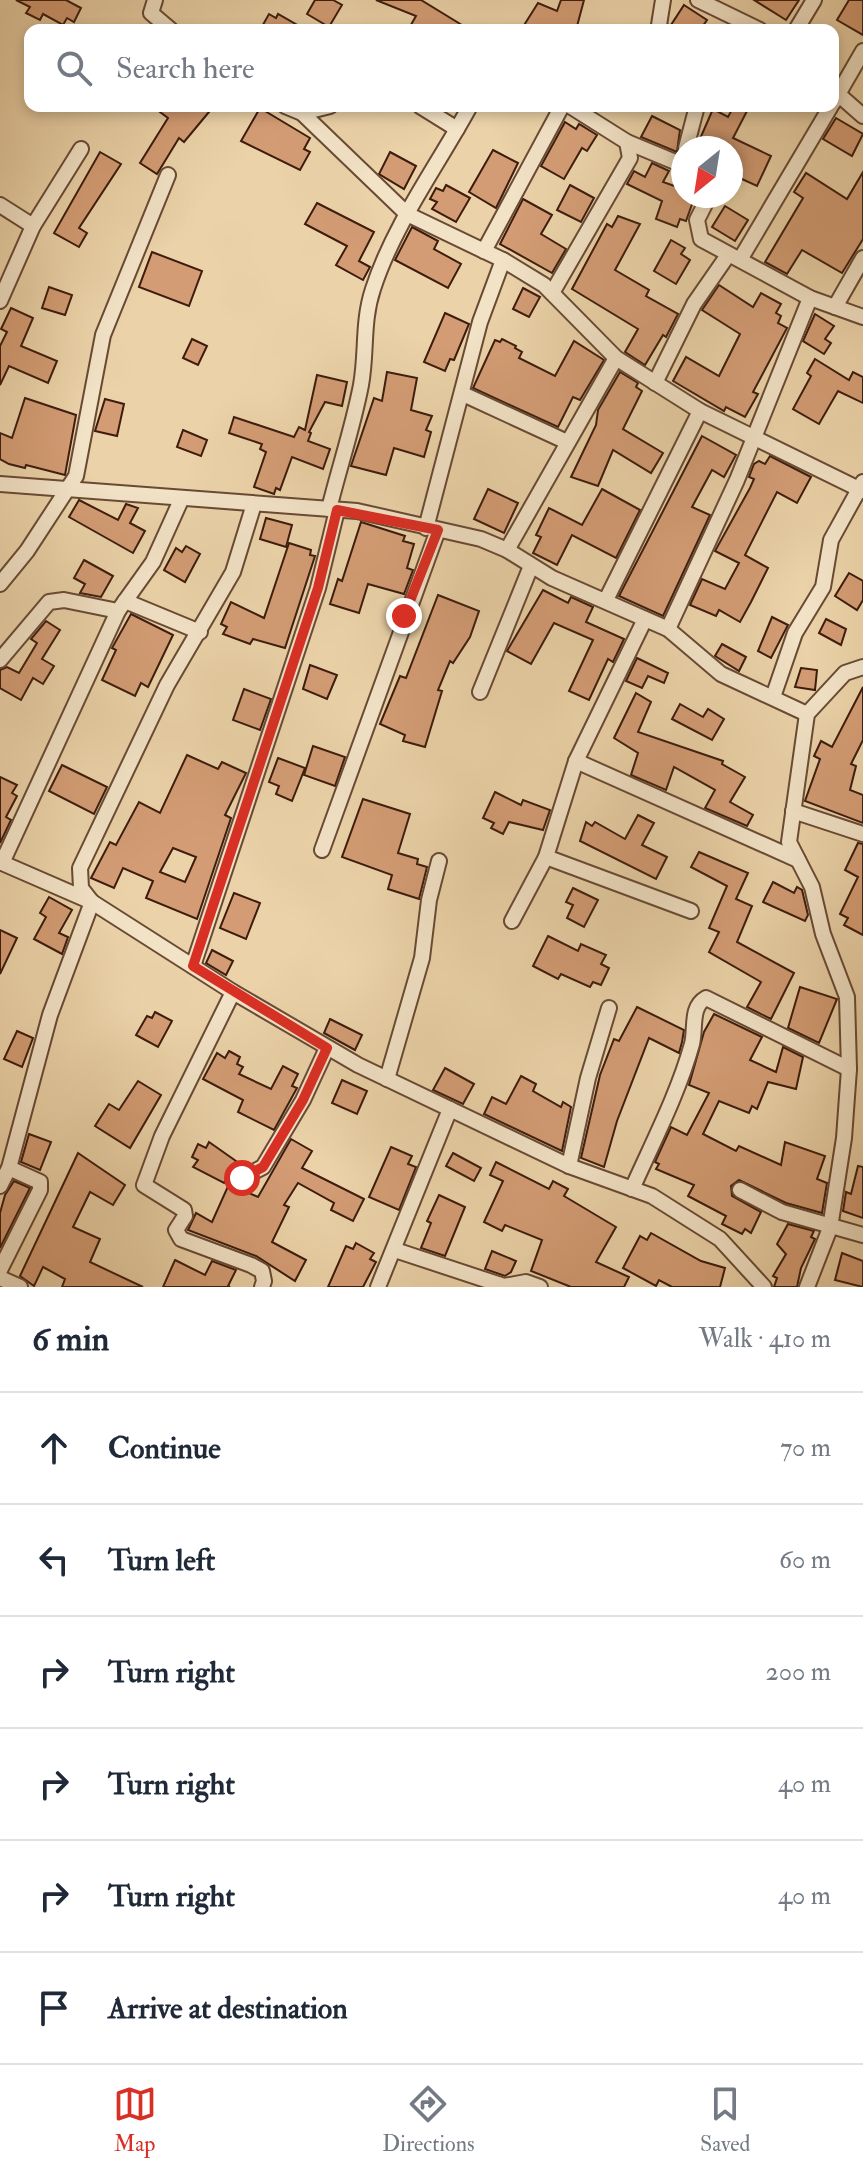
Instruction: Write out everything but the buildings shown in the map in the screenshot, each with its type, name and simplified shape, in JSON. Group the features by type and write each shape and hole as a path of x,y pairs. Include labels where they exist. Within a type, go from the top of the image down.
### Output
{"street":[{"path":"155,0 151,13 164,24"},
{"path":"659,24 663,0"},
{"path":"698,0 748,24"},
{"path":"800,24 814,0"},
{"path":"840,76 863,51"},
{"path":"839,104 863,116"},
{"path":"302,113 306,112"},
{"path":"430,112 457,129"},
{"path":"193,966 318,588 361,385 365,351 362,333 373,288 407,214 467,112"},
{"path":"484,251 559,112"},
{"path":"580,112 627,142 671,159"},
{"path":"689,136 695,112"},
{"path":"655,383 694,304 734,256 827,112"},
{"path":"302,113 407,214 503,260 552,293 616,358 700,411 862,487 831,540 823,587 795,633 773,697"},
{"path":"552,293 630,158 627,142"},
{"path":"0,301 33,226 81,149"},
{"path":"0,584 27,551 76,476 103,335 168,175"},
{"path":"0,205 33,226"},
{"path":"703,208 697,220 701,239 810,298 863,317"},
{"path":"835,307 863,258"},
{"path":"322,850 432,529 480,322 503,260"},
{"path":"668,629 703,558 810,298"},
{"path":"507,550 616,358"},
{"path":"463,394 567,442"},
{"path":"606,600 700,411"},
{"path":"0,484 333,510 481,539 507,550 531,566 668,629 721,674 807,714"},
{"path":"181,500 153,562 122,606 1,862 92,902 233,992 327,1048 387,1079 569,1166 652,1196 720,1239 764,1287"},
{"path":"92,902 81,888 80,868 167,685 233,572 254,504"},
{"path":"480,692 531,566"},
{"path":"0,660 49,602 64,600 122,606 200,632"},
{"path":"512,921 546,857 576,761 645,619"},
{"path":"807,1287 830,1228 844,1138 849,1069 847,997 823,934 812,887 789,842 807,714 845,673 863,667"},
{"path":"576,761 798,860"},
{"path":"793,811 863,834"},
{"path":"546,857 691,911"},
{"path":"387,1079 422,958 429,900 439,861"},
{"path":"0,1186 9,1168 50,1015 92,902"},
{"path":"233,992 162,1136 144,1185 184,1210 185,1216 176,1230 181,1239 262,1271 262,1287"},
{"path":"847,997 863,995"},
{"path":"632,1189 677,1088 692,1043 696,1009 706,998 849,1069"},
{"path":"569,1166 588,1078 609,1008"},
{"path":"242,1178 263,1167 303,1100 327,1048"},
{"path":"378,1287 450,1109"},
{"path":"0,1270 40,1190 40,1182 9,1168"},
{"path":"740,1190 782,1212 863,1235"},
{"path":"395,1250 504,1286 526,1282 540,1287"},
{"path":"0,1278 20,1287"}],"route":[{"path":"242,1178 263,1167 303,1100 327,1048 193,966 318,588 337,510 357,511 438,530 404,616"}]}
